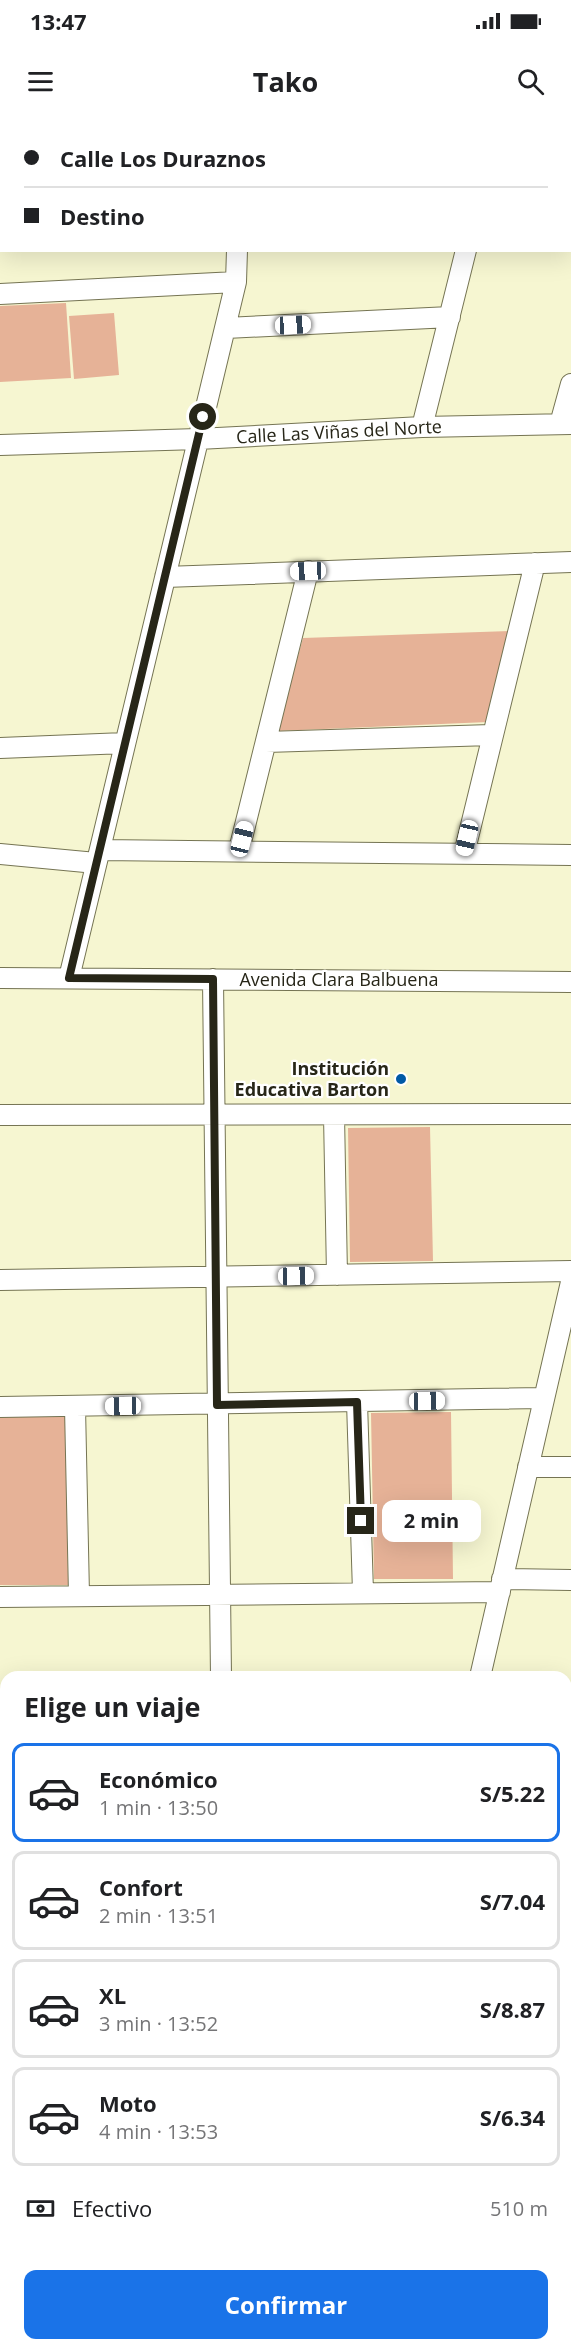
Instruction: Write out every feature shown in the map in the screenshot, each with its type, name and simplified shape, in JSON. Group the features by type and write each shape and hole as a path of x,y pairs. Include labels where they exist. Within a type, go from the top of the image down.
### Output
{"street":[{"path":"69,978 226,328 236,282 237,252"},
{"path":"422,427 466,252"},
{"path":"0,294 236,282"},
{"path":"226,328 450,317"},
{"path":"565,424 571,384"},
{"name":"Calle Las Viñas del Norte","path":"0,445 198,439 422,427 565,424"},
{"path":"165,577 571,562"},
{"path":"464,854 491,735 536,563"},
{"path":"239,850 308,571"},
{"path":"266,742 491,735"},
{"path":"0,748 125,743"},
{"path":"0,854 98,856 239,850 571,855"},
{"name":"Avenida Clara Balbuena","path":"0,978 571,982"},
{"path":"213,979 221,1671"},
{"path":"0,1115 571,1114"},
{"path":"334,1115 337,1275"},
{"path":"0,1280 571,1271"},
{"path":"481,1671 544,1398 564,1339 571,1282"},
{"path":"0,1407 544,1398"},
{"path":"357,1402 363,1592"},
{"path":"75,1407 79,1595"},
{"path":"528,1467 571,1467"},
{"path":"0,1597 363,1592 571,1580"}],"shaded area":[{"path":"66,303 71,378 0,382 0,306"},
{"path":"114,313 119,375 74,379 69,316"},
{"path":"511,631 488,722 277,731 303,638"},
{"path":"430,1127 433,1261 350,1262 348,1128"},
{"path":"451,1412 453,1579 374,1579 371,1413"},
{"path":"66,1415 68,1585 0,1585 0,1416"}],"place":[{"name":"Institución Educativa Barton","path":"401,1079"}],"route":[{"path":"203,417 69,978 213,979 217,1405 357,1402 361,1521"}]}
